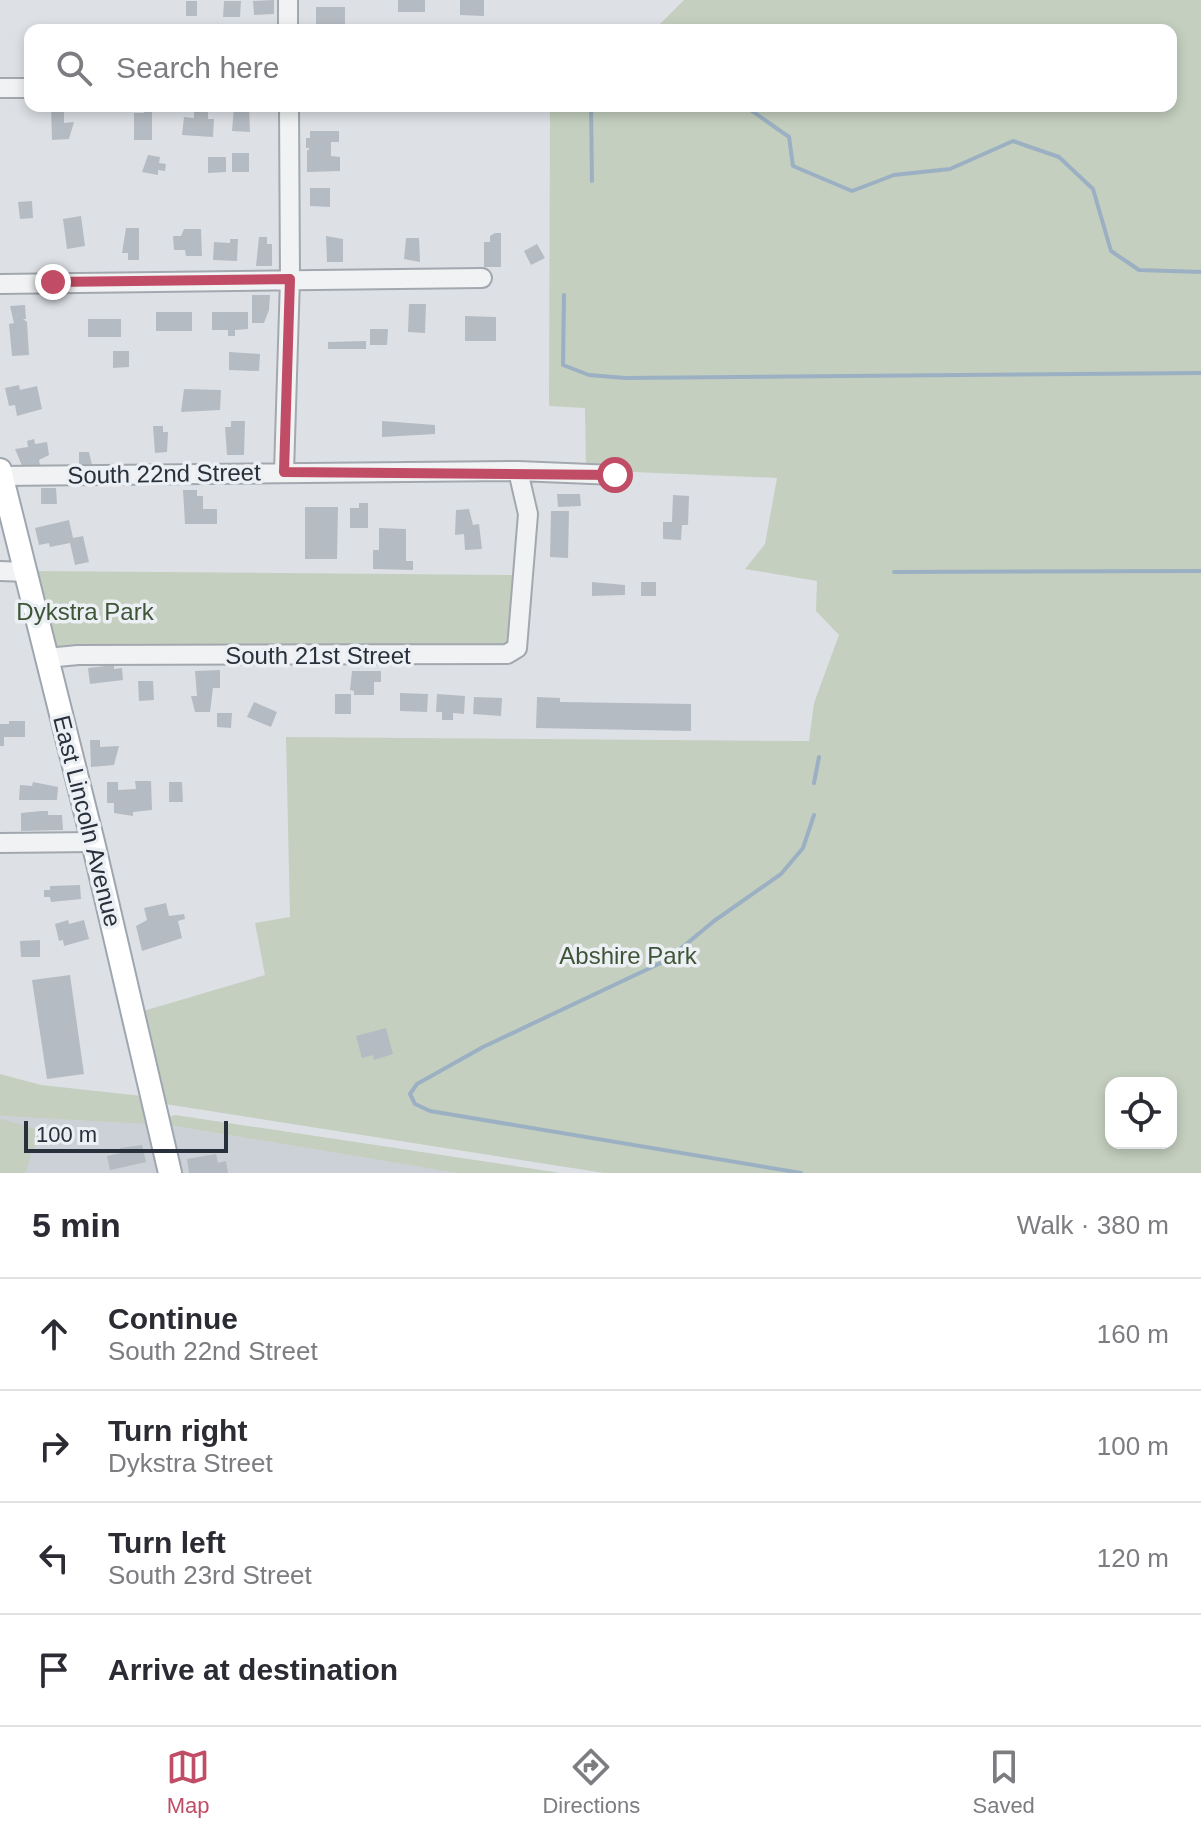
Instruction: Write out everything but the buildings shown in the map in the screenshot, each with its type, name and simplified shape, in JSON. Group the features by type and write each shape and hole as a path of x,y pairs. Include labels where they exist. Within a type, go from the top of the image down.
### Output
{"main road":[{"name":"East Lincoln Avenue","path":"0,474 93,842 170,1173"}],"street":[{"path":"288,0 288,24"},
{"path":"0,88 24,88"},
{"path":"284,472 290,279 289,112"},
{"path":"0,284 482,278"},
{"name":"South 22nd Street","path":"0,474 518,471 615,475"},
{"name":"South 21st Street","path":"47,658 78,655 497,656 517,648 528,514 518,471"},
{"path":"0,571 26,572"},
{"path":"0,843 93,842"}],"shaded area":[{"path":"0,1116 168,1125 456,1173 0,1173"}],"green space":[{"name":"Abshire Park","path":"684,0 1201,0 1201,1173 604,1173 165,1104 140,1012 265,975 255,923 290,917 286,737 809,741 814,703 839,635 816,611 817,581 745,569 765,544 777,478 586,470 585,408 549,406 550,112 1177,112 1177,24 660,24"},
{"name":"Dykstra Park","path":"34,571 521,575 511,648 55,649"},
{"path":"0,1074 41,1085 142,1096 145,1124 0,1116"},
{"path":"175,1115 561,1173 456,1173 168,1125 166,1118"},
{"path":"0,1119 48,1132 32,1150 26,1173 0,1173"}],"waterway":[{"path":"591,112 592,181"},
{"path":"754,112 789,137 793,166 852,191 894,175 950,169 1013,141 1059,157 1093,189 1111,251 1139,270 1201,272"},
{"path":"564,295 563,365 589,375 625,378 1201,373"},
{"path":"894,572 1201,571"},
{"path":"814,783 819,757"},
{"path":"801,1173 430,1111 415,1104 410,1094 417,1084 483,1047 667,960 714,921 781,874 803,848 814,815"}],"route":[{"path":"53,282 290,279 284,472 518,471 615,475"}]}
